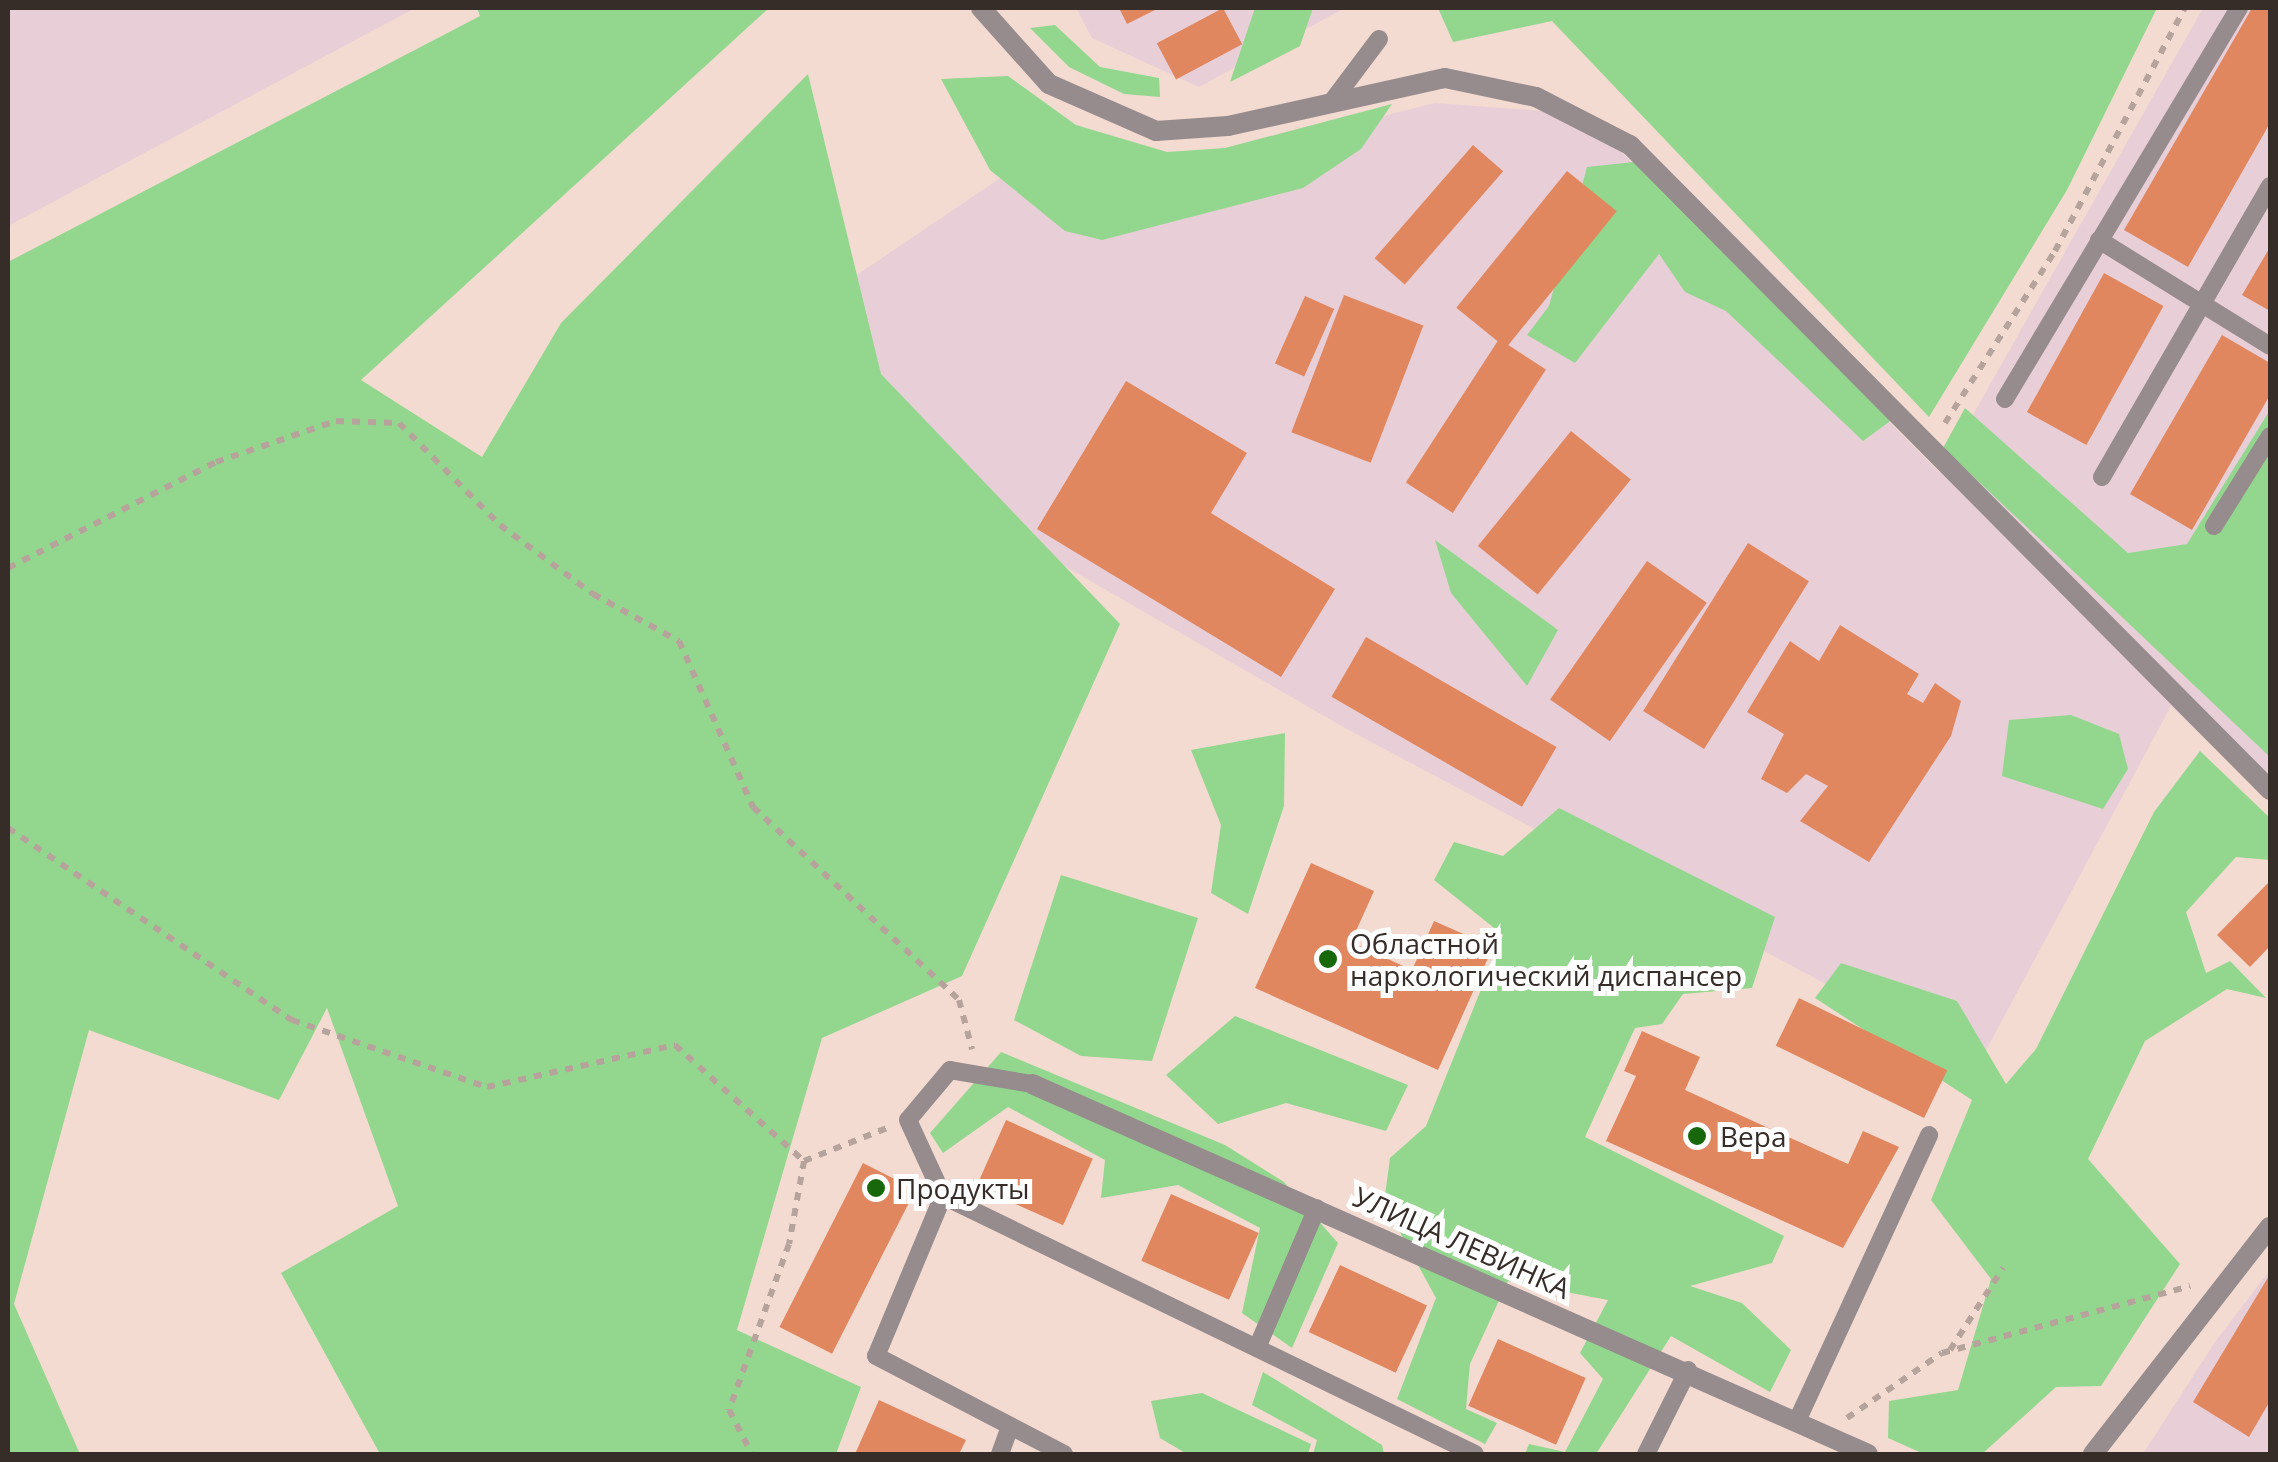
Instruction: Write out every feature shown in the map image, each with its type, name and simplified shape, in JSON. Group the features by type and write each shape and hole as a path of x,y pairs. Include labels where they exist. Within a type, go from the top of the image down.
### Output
{"street":[{"path":"980,8 1049,84 1156,131 1446,78 1536,96 1630,145 1928,455 2270,790"},
{"name":"УЛИЦА ЛЕВИНКА","path":"1032,1084 1688,1370 1827,1435 1858,1454"},
{"path":"2094,1454 2270,1226"}],"lane":[{"path":"2005,399 2239,8"},
{"path":"1331,102 1378,39"},
{"path":"2102,477 2270,186"},
{"path":"2099,240 2270,346"},
{"path":"2214,526 2270,436"},
{"path":"1032,1084 950,1070 908,1120 943,1196 1475,1454"},
{"path":"1796,1421 1929,1135"},
{"path":"943,1196 876,1356 1009,1429 1064,1454"},
{"path":"1257,1348 1317,1208"},
{"path":"1646,1454 1688,1370"},
{"path":"1000,1454 1009,1429"}],"path":[{"path":"1928,455 2055,252 2185,8"},
{"path":"8,568 216,462 336,421 399,423 500,525 593,594 679,641 753,808 959,1000 979,1074"},
{"path":"8,828 292,1020 487,1087 675,1044 804,1161"},
{"path":"804,1161 908,1120"},
{"path":"752,1454 729,1410 789,1244 804,1161"},
{"path":"1949,1351 2003,1268"},
{"path":"1827,1435 1882,1386 1949,1351 2230,1276"}],"shaded area":[{"path":"8,8 415,8 8,226"},
{"path":"1076,8 1345,8 1199,87 1092,38"},
{"path":"2203,8 2270,8 2270,802 2171,706 1978,1065 1345,728 1009,534 817,302 1027,160 1129,180 1435,103 1584,114 1940,473"},
{"path":"2270,1270 2270,1454 2143,1454 2215,1342"}],"green space":[{"path":"477,8 769,8 361,380 482,457 561,323 808,74 881,374 1120,624 962,976 822,1038 737,1330 861,1387 836,1454 380,1454 281,1273 398,1206 327,1008 279,1100 89,1030 14,1304 80,1454 8,1454 8,262 480,16"},
{"path":"1255,8 1313,8 1300,46 1230,82"},
{"path":"1438,8 2157,8 2067,190 1929,417 1552,21 1453,42"},
{"path":"1055,25 1100,67 1159,78 1160,97 1124,94 1069,67 1030,28"},
{"path":"1008,76 1076,125 1167,152 1225,148 1392,104 1361,149 1303,188 1102,240 1065,231 990,170 941,79"},
{"path":"1643,161 1893,419 1863,441 1726,311 1685,292 1659,254 1575,363 1527,335 1549,306 1587,167"},
{"path":"1965,408 2128,553 2187,544 2270,410 2270,757 1943,448"},
{"path":"1435,540 1558,630 1527,686 1451,593"},
{"path":"2071,715 2119,734 2128,769 2103,809 2002,776 2009,720"},
{"path":"1285,733 1284,806 1248,914 1211,893 1221,825 1191,750"},
{"path":"2200,751 2270,818 2270,860 2236,857 2186,912 2206,973 2230,961 2266,998 2227,989 2145,1041 2088,1159 2180,1264 2101,1386 2056,1387 1982,1454 1924,1454 1888,1438 1889,1401 1958,1390 1991,1279 1931,1200 1972,1100 1815,998 1841,963 1957,1001 2006,1084 2036,1049 2154,812"},
{"path":"1559,808 1775,917 1752,988 1683,994 1662,1024 1635,1028 1585,1137 1784,1236 1772,1263 1690,1286 1742,1303 1791,1350 1770,1392 1671,1336 1596,1454 1525,1454 1529,1444 1565,1452 1603,1379 1580,1353 1608,1300 1508,1281 1470,1364 1466,1409 1497,1423 1485,1444 1397,1399 1436,1298 1384,1203 1390,1158 1426,1126 1503,935 1434,880 1454,842 1503,856"},
{"path":"1061,875 1198,918 1152,1061 1081,1056 1014,1020"},
{"path":"1235,1016 1408,1085 1386,1131 1286,1103 1218,1124 1166,1075"},
{"path":"1001,1052 1225,1145 1284,1182 1338,1243 1292,1348 1242,1313 1260,1228 1178,1185 1101,1198 1105,1160 1008,1107 943,1153 930,1133"},
{"path":"1263,1372 1382,1445 1384,1454 1313,1454 1317,1440 1252,1405"},
{"path":"1202,1393 1311,1444 1308,1454 1187,1454 1160,1438 1151,1401"}],"building":[{"path":"1119,8 1159,8 1127,24"},
{"path":"1223,8 1242,44 1176,79 1157,43"},
{"path":"2252,8 2270,8 2270,123 2188,267 2124,230"},
{"path":"1473,145 1503,171 1405,284 1375,258"},
{"path":"1567,171 1617,211 1506,348 1456,308"},
{"path":"2270,247 2270,311 2242,295"},
{"path":"2104,273 2163,306 2086,445 2027,412"},
{"path":"1344,295 1423,325 1371,463 1291,432"},
{"path":"1305,296 1334,309 1304,377 1275,364"},
{"path":"2222,335 2270,363 2270,395 2192,530 2130,494"},
{"path":"1499,339 1546,369 1453,513 1406,482"},
{"path":"1126,381 1247,453 1211,513 1335,589 1281,677 1037,529"},
{"path":"1571,431 1631,479 1538,594 1478,546"},
{"path":"1748,543 1809,581 1704,749 1643,711"},
{"path":"1647,561 1707,603 1610,741 1550,699"},
{"path":"1840,625 1919,674 1907,694 1923,703 1935,683 1961,701 1951,736 1869,862 1800,821 1828,786 1806,774 1787,793 1761,779 1784,734 1747,712 1790,641 1819,661"},
{"path":"1366,637 1557,747 1522,807 1332,697"},
{"name":"Областной наркологический диспансер","path":"1311,863 1374,891 1351,942 1412,970 1434,921 1493,947 1438,1070 1255,988"},
{"path":"2270,881 2270,946 2250,967 2217,935"},
{"path":"1799,998 1947,1070 1924,1118 1776,1046"},
{"name":"Вера","path":"1642,1031 1700,1057 1685,1090 1848,1164 1863,1131 1899,1147 1843,1248 1606,1141 1636,1076 1624,1071"},
{"path":"1006,1120 1093,1159 1063,1225 976,1187"},
{"path":"863,1163 916,1190 832,1354 779,1327"},
{"path":"1171,1194 1259,1233 1229,1300 1141,1261"},
{"path":"1340,1265 1427,1306 1396,1373 1309,1332"},
{"path":"2270,1274 2270,1401 2249,1437 2193,1402"},
{"path":"1498,1339 1586,1378 1556,1445 1468,1406"},
{"path":"879,1400 966,1440 959,1454 855,1454"}],"place":[{"name":"Областной наркологический диспансер","path":"1328,959"},
{"name":"Вера","path":"1697,1136"},
{"name":"Продукты","path":"876,1188"}]}
